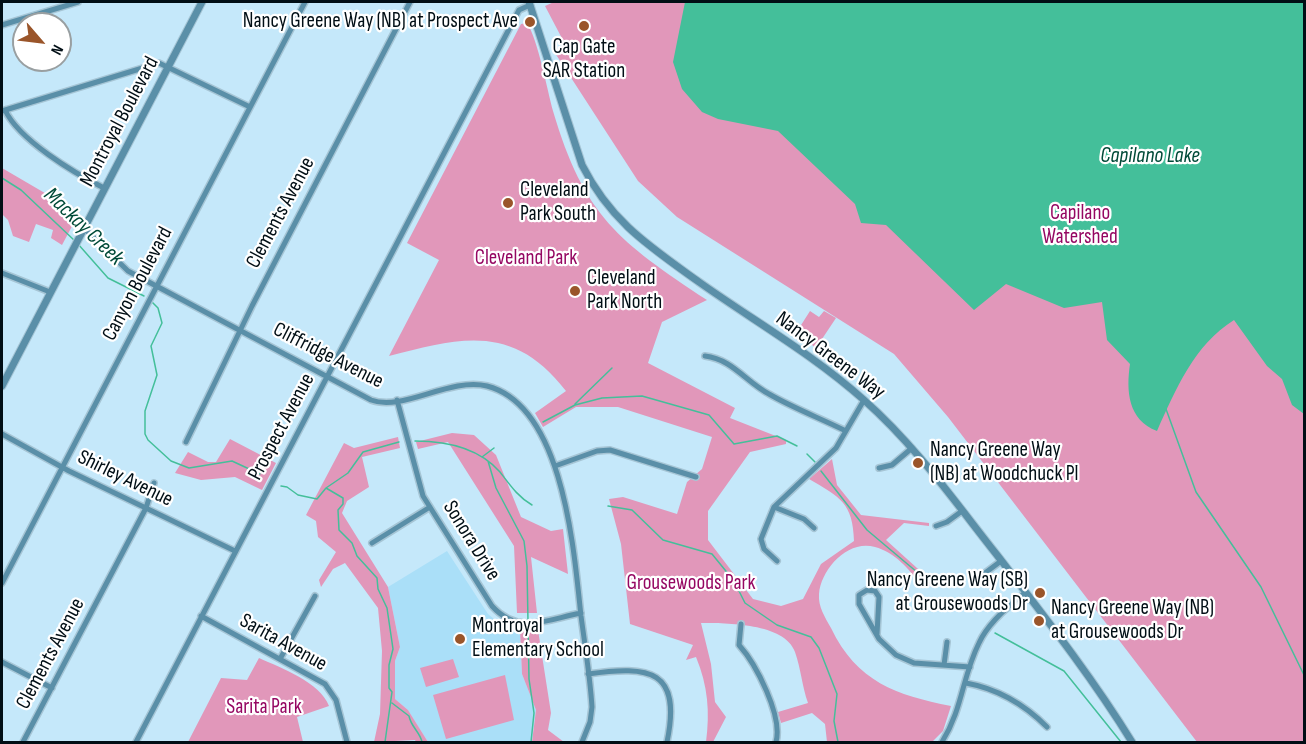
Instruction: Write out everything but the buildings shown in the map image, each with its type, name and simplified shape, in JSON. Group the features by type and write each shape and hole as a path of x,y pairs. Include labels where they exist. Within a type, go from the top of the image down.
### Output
{"street":[{"path":"2,25 78,2"},
{"name":"Montroyal Boulevard","path":"2,386 202,2"},
{"name":"Canyon Boulevard","path":"2,583 305,2"},
{"name":"Clements Avenue","path":"186,442 240,329 410,2"},
{"name":"Prospect Avenue","path":"136,742 519,10 529,3"},
{"name":"Nancy Greene Way","path":"529,3 582,165 593,187 620,222 643,243 793,345 864,400 912,448 1107,701 1132,742"},
{"path":"104,188 71,168 24,134 3,110 148,64 168,65 250,107"},
{"name":"Cliffridge Avenue","path":"84,228 128,272 375,402 396,400 458,385 477,385 493,388 520,406 541,437 555,466 569,515 588,674 590,722 582,742"},
{"path":"2,273 50,292"},
{"path":"705,356 726,362 768,394 846,430"},
{"name":"Sonora Drive","path":"396,400 418,484 486,597 505,619 529,623 581,613"},
{"path":"777,561 764,549 761,539 774,507 783,496 823,462 864,400"},
{"name":"Shirley Avenue","path":"2,434 62,467 235,551"},
{"path":"879,468 892,465 912,448"},
{"path":"555,466 597,451 610,450 696,477"},
{"name":"Clements Avenue","path":"23,742 146,508 154,483"},
{"path":"372,543 430,507"},
{"path":"774,507 804,519 814,528"},
{"path":"936,526 947,522 962,511"},
{"path":"985,573 1001,561"},
{"path":"877,634 879,597 875,591 867,590 859,594 858,600 882,644 905,659 921,664 970,667"},
{"path":"942,742 956,719 979,641 987,630 1025,593"},
{"path":"280,659 315,596"},
{"name":"Sarita Avenue","path":"201,616 330,689 336,700 347,742"},
{"path":"741,624 739,645 752,659 776,720 776,742"},
{"path":"944,665 944,651 947,642"},
{"path":"2,662 52,688"},
{"path":"588,674 638,670 657,678 668,692 670,703 667,742"},
{"path":"966,683 1009,697 1047,726"}],"shaded area":[{"name":"Montroyal Elementary School","path":"447,551 488,614 500,624 520,630 522,674 536,710 532,741 428,742 408,710 395,699 395,661 400,647 388,587"}],"green space":[{"name":"Capilano Watershed","path":"554,2 1304,2 1304,742 1197,742 948,417 894,354 677,217 638,181 555,53 566,46 545,6"},
{"path":"527,23 565,147 592,202 609,223 650,261 707,300 662,322 648,363 735,408 730,418 786,440 786,444 750,452 708,511 708,540 753,599 781,606 803,599 821,564 854,541 851,518 843,503 809,479 832,459 837,485 861,515 929,523 929,526 904,523 886,540 938,587 920,585 906,567 882,549 855,547 830,566 821,584 819,599 822,612 841,646 866,674 896,691 951,706 943,731 932,742 827,742 825,724 812,713 781,723 778,712 808,703 797,658 789,642 780,635 754,627 725,623 701,623 711,664 715,702 726,717 713,742 706,742 708,710 703,678 696,657 686,660 693,645 630,624 621,544 609,499 623,497 677,514 687,482 702,469 712,437 618,407 576,407 543,427 535,413 566,391 546,369 527,354 506,345 485,341 463,341 389,356 439,260 407,243 521,24"},
{"path":"2,168 79,213 62,245 51,238 53,230 36,224 29,242 13,236 8,220 2,214"},
{"path":"810,311 819,317 824,311 836,318 816,348 796,333"},
{"path":"452,433 474,435 496,455 521,517 551,531 563,529 568,574 531,557 537,613 517,613 514,546 448,442 418,449 416,442"},
{"path":"398,437 400,448 362,457 369,487 347,501 342,513 388,587 400,647 395,661 395,699 408,710 428,742 416,742 415,740 374,742 380,714 382,651 378,608 345,563 333,569 321,587 319,580 336,552 318,537 316,521 306,515 344,443 354,448"},
{"path":"230,439 276,463 262,490 235,477 201,480 175,473 188,452 208,462 216,462"},
{"path":"520,630 538,630 551,713 548,730 564,742 532,742 536,710 522,674"},
{"name":"Sarita Park","path":"259,658 309,683 324,697 329,706 297,717 303,742 188,742 221,678 247,680"},
{"path":"453,659 459,677 426,687 420,668"},
{"path":"505,675 514,720 446,739 433,695"}],"water":[{"name":"Capilano Lake","path":"685,2 1304,2 1304,414 1292,405 1282,379 1267,366 1234,320 1220,330 1197,355 1179,384 1157,431 1147,426 1140,420 1131,404 1128,384 1130,364 1107,340 1102,302 1064,308 1006,284 974,310 886,225 861,223 855,204 778,131 718,119 702,112 682,89 673,62"}],"waterway":[{"name":"Mackay Creek","path":"2,178 21,190 75,241"},
{"name":"Mackay Creek","path":"78,244 108,278 144,296"},
{"name":"Mackay Creek","path":"152,302 158,308 162,323 151,346 157,375 145,411 145,434 148,440 171,461 189,468 232,461 260,474"},
{"path":"575,404 612,368"},
{"path":"543,422 575,405 602,398 642,396 709,415 734,444 777,436 797,446"},
{"path":"1166,409 1196,492 1261,587 1304,675"},
{"path":"415,441 450,444 482,457 492,464 518,494 532,505"},
{"path":"326,488 348,473 363,452 399,442"},
{"path":"482,457 494,448"},
{"path":"807,454 815,462"},
{"path":"488,461 496,488 524,541 527,566 529,679 534,713 531,742"},
{"path":"821,471 867,530 930,583"},
{"name":"Mackay Creek","path":"281,486 287,487 298,495 317,499 326,488 343,498 343,504 338,510 339,530 352,543 357,556 377,578 378,589 387,608 393,649 389,665 389,688 392,692 385,742"},
{"path":"608,506 632,510 663,540 712,554 734,581 745,603 777,625 811,637 819,648 837,694 834,721 838,742"},
{"name":"Mackay Creek","path":"995,633 1064,671 1121,742"},
{"path":"392,703 409,716 422,742"}],"place":[{"name":"Nancy Greene Way (NB) at Prospect Ave","path":"530,22"},
{"name":"Cap Gate SAR Station","path":"584,26"},
{"name":"Cleveland Park South","path":"508,203"},
{"name":"Cleveland Park North","path":"575,291"},
{"name":"Nancy Greene Way (NB) at Woodchuck Pl","path":"918,463"},
{"name":"Nancy Greene Way (SB) at Grousewoods Dr","path":"1040,593"},
{"name":"Nancy Greene Way (NB) at Grousewoods Dr","path":"1039,621"},
{"name":"Montroyal Elementary School","path":"460,639"}],"park label":[{"name":"Cleveland Park","path":"526,259"},
{"name":"Grousewoods Park","path":"691,584"}]}
